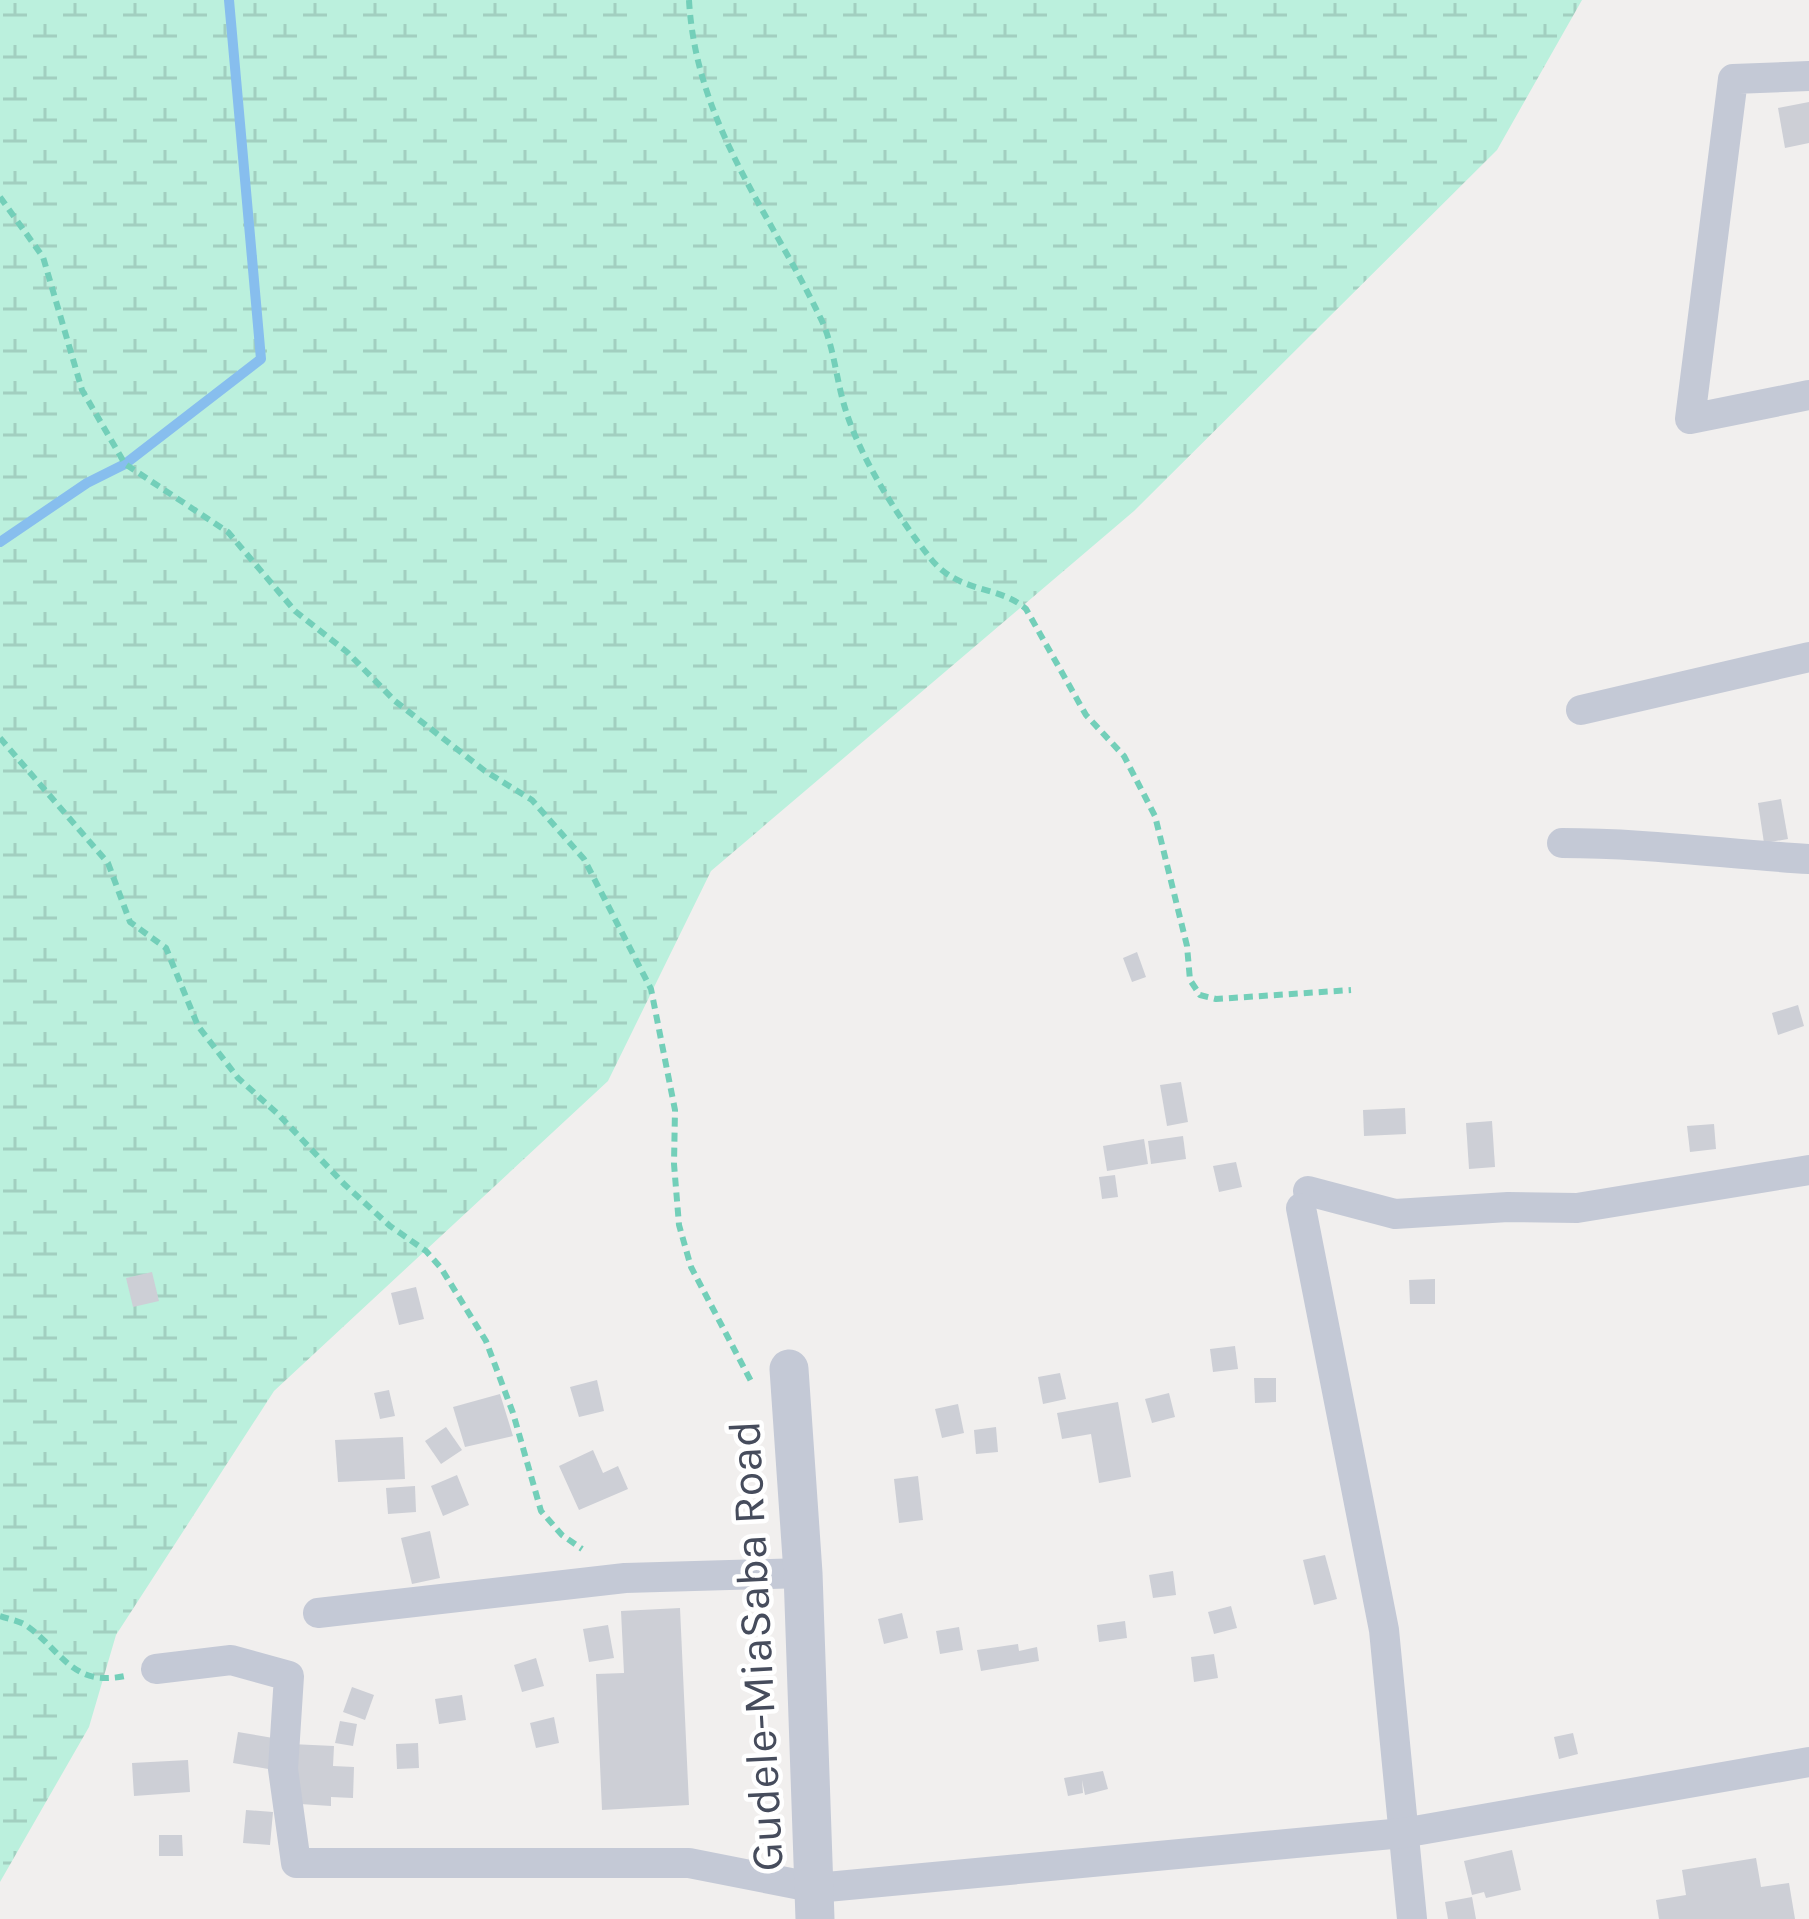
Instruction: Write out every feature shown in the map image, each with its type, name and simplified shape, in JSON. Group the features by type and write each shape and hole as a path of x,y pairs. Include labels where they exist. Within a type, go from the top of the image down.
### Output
{"street":[{"path":"1809,76 1733,79 1690,419 1809,395"},
{"path":"1581,710 1809,656"},
{"path":"1562,843 1641,843 1717,854 1809,859"},
{"path":"1412,1919 1384,1630 1305,1199 1395,1214 1577,1208 1809,1170"},
{"name":"Gudele-MiaSaba Road","path":"789,1369 803,1573 815,1904"},
{"path":"318,1613 625,1578 803,1573"},
{"path":"156,1669 231,1660 289,1676 283,1769 296,1862 688,1863 815,1904 1403,1833 1809,1762"}],"path":[{"path":"689,0 702,84 743,180 823,323 846,413 886,494 934,563 967,587 1017,600 1026,609 1086,715 1124,756 1155,816 1187,946 1190,980 1200,995 1216,999 1351,990"},
{"path":"0,197 43,257 82,390 125,464 228,532 295,611 347,652 395,701 485,771 532,800 584,859 651,989 675,1110 679,1225 691,1267 752,1384"},
{"path":"0,737 108,863 130,922 166,948 198,1026 238,1078 344,1184 441,1268 486,1340 541,1511 562,1535 625,1578"},
{"path":"0,1616 25,1624 69,1667 104,1680 156,1669"}],"green space":[{"path":"0,0 1582,0 1497,150 1134,511 711,871 608,1081 274,1391 116,1635 89,1727 0,1882"}],"building":[{"path":"1809,102 1809,143 1785,148 1778,108"},
{"path":"1781,799 1788,839 1764,843 1758,803"},
{"path":"1137,952 1146,977 1132,982 1123,958"},
{"path":"1798,1005 1804,1026 1778,1035 1772,1013"},
{"path":"1181,1082 1188,1122 1167,1126 1160,1085"},
{"path":"1405,1108 1406,1134 1364,1136 1363,1110"},
{"path":"1492,1121 1495,1167 1469,1169 1466,1123"},
{"path":"1714,1124 1716,1149 1690,1152 1687,1126"},
{"path":"1183,1136 1186,1159 1151,1164 1148,1141"},
{"path":"1144,1139 1148,1164 1107,1171 1103,1146"},
{"path":"1236,1162 1242,1187 1219,1192 1213,1166"},
{"path":"1115,1175 1118,1197 1102,1199 1099,1177"},
{"path":"152,1272 159,1301 133,1307 126,1278"},
{"path":"1435,1279 1435,1304 1410,1304 1409,1280"},
{"path":"416,1287 424,1319 399,1325 391,1293"},
{"path":"1235,1346 1238,1369 1213,1372 1210,1349"},
{"path":"1060,1373 1066,1399 1043,1404 1038,1377"},
{"path":"1254,1378 1276,1378 1276,1402 1255,1403"},
{"path":"597,1380 604,1411 579,1417 570,1387"},
{"path":"389,1390 395,1416 380,1419 374,1393"},
{"path":"1169,1393 1175,1417 1152,1423 1145,1399"},
{"path":"500,1394 513,1436 465,1447 453,1407"},
{"path":"1118,1402 1131,1477 1099,1483 1091,1434 1062,1439 1057,1413"},
{"path":"958,1404 964,1433 942,1438 935,1409"},
{"path":"446,1427 462,1450 441,1464 425,1441"},
{"path":"996,1427 998,1452 976,1454 974,1430"},
{"path":"403,1437 405,1479 338,1482 335,1440"},
{"path":"593,1450 603,1473 618,1466 628,1489 579,1510 559,1466"},
{"path":"457,1475 469,1505 443,1516 431,1486"},
{"path":"918,1476 923,1520 899,1523 894,1479"},
{"path":"415,1486 416,1512 388,1514 386,1488"},
{"path":"430,1531 440,1578 412,1584 401,1538"},
{"path":"1325,1555 1337,1599 1314,1605 1303,1560"},
{"path":"1173,1571 1176,1595 1153,1598 1149,1575"},
{"path":"1231,1606 1237,1628 1214,1634 1208,1612"},
{"path":"680,1608 689,1805 602,1810 596,1674 624,1673 621,1611"},
{"path":"902,1613 908,1638 884,1644 878,1619"},
{"path":"1125,1621 1127,1638 1099,1642 1097,1625"},
{"path":"608,1625 614,1658 589,1662 583,1629"},
{"path":"959,1627 963,1650 940,1654 936,1631"},
{"path":"1018,1644 1019,1651 1037,1647 1039,1661 981,1671 977,1650"},
{"path":"1214,1654 1218,1678 1194,1682 1191,1657"},
{"path":"536,1658 544,1686 522,1692 514,1665"},
{"path":"352,1687 374,1695 365,1720 343,1712"},
{"path":"462,1695 466,1720 439,1724 435,1699"},
{"path":"554,1717 559,1743 536,1748 530,1723"},
{"path":"340,1721 357,1724 353,1746 335,1743"},
{"path":"238,1732 279,1739 274,1770 233,1763"},
{"path":"1573,1733 1578,1754 1559,1759 1554,1737"},
{"path":"418,1743 419,1768 397,1769 396,1744"},
{"path":"291,1744 334,1746 333,1766 354,1767 353,1798 331,1797 331,1806 300,1804"},
{"path":"188,1760 190,1792 134,1796 132,1763"},
{"path":"1103,1771 1108,1789 1085,1795 1082,1780 1083,1793 1068,1796 1064,1778"},
{"path":"246,1810 273,1812 270,1845 243,1843"},
{"path":"159,1835 182,1835 183,1856 159,1856"},
{"path":"1512,1850 1521,1890 1486,1898 1484,1892 1472,1895 1464,1861"},
{"path":"1756,1858 1761,1887 1789,1883 1795,1919 1659,1919 1656,1900 1686,1895 1682,1870"},
{"path":"1472,1897 1476,1919 1448,1919 1445,1902"}],"waterway":[{"path":"0,542 87,483 125,464 261,359 229,0"}]}
